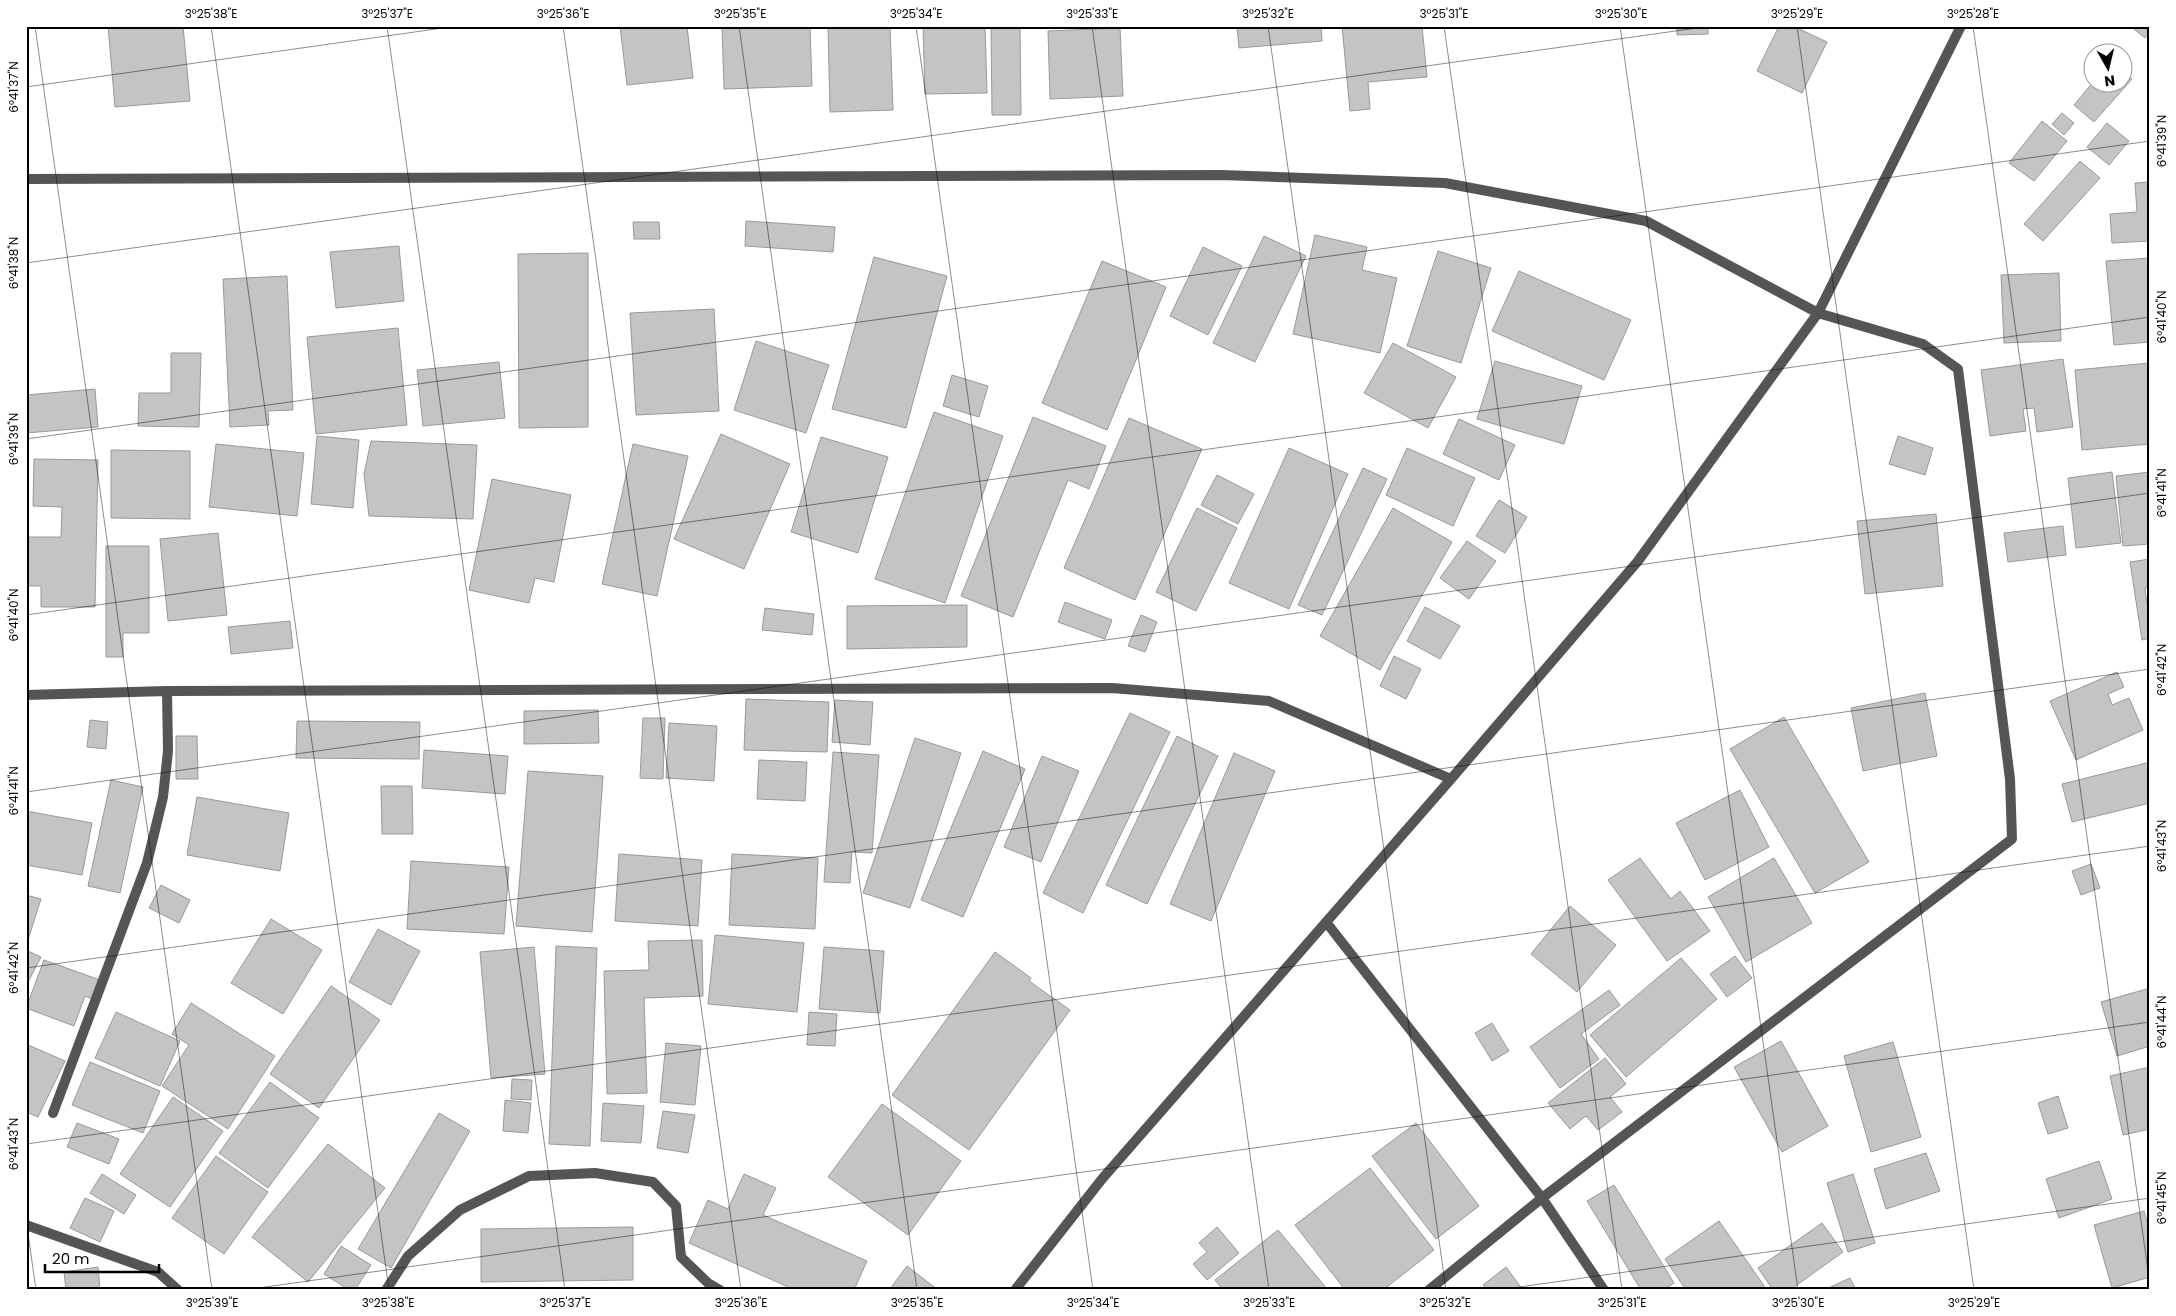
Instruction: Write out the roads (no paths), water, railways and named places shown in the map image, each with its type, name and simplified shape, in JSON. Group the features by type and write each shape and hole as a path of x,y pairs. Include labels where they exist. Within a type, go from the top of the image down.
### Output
{"street":[{"path":"1014,1290 1102,1179 1451,779 1638,561 1818,313 1960,26"},
{"path":"26,179 1221,175 1444,183 1646,221 1818,313 1922,344 1958,369 2010,778 2012,839 1542,1198 1429,1290"},
{"path":"26,694 167,691 1112,688 1269,701 1451,779"},
{"path":"53,1113 147,863 163,797 168,751 167,691"},
{"path":"1326,922 1542,1198 1604,1290"},
{"path":"386,1290 408,1256 460,1210 529,1176 596,1173 653,1182 676,1206 681,1256 708,1283 720,1290"},
{"path":"26,1225 158,1272 178,1290"}]}
